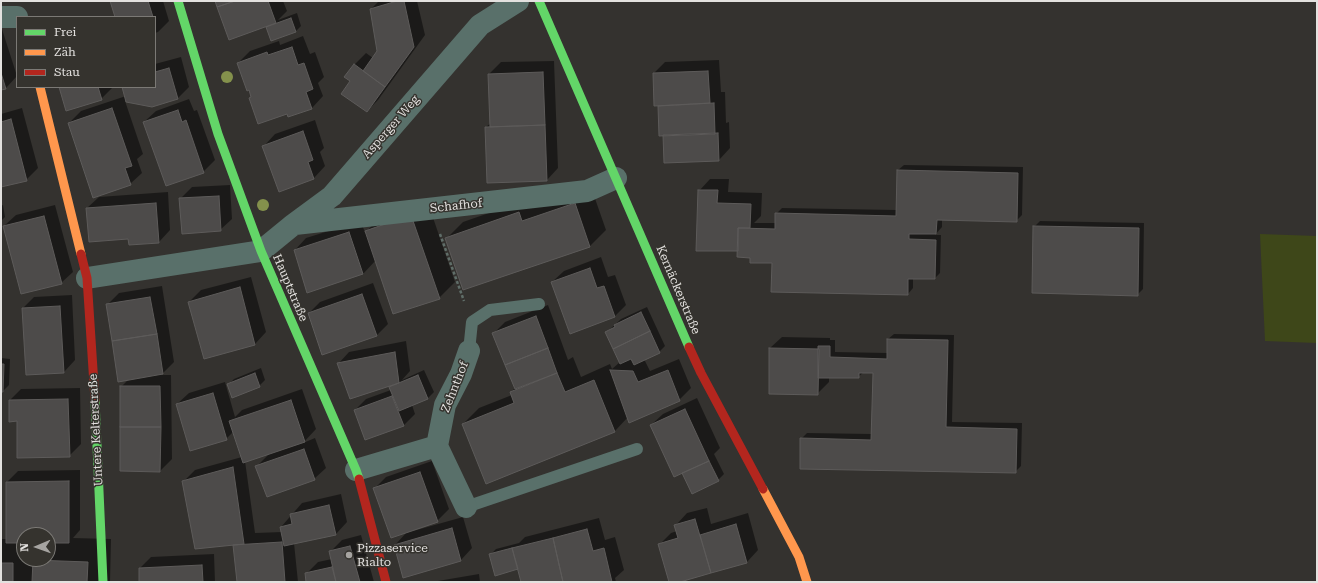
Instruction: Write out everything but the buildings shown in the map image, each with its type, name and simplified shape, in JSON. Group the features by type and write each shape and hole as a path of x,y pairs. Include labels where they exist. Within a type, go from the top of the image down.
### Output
{"street":[{"name":"Hauptstraße","path":"178,1 218,134 261,251 356,470 386,582"},
{"name":"Asperger Weg","path":"261,251 332,196 480,25 518,1"},
{"name":"Kernäckerstraße","path":"539,1 701,373 799,557 807,582"},
{"path":"1,17 16,17"},
{"name":"Untere Kelterstraße","path":"40,88 87,278 98,449 103,582"},
{"name":"Schafhof","path":"294,224 587,191 616,178"},
{"path":"87,278 261,251"},
{"name":"Zehnthof","path":"437,446 445,404 461,374 470,351"},
{"path":"356,470 437,446 466,507"}],"lane":[{"path":"470,351 472,322 490,310 538,304"},
{"path":"466,507 637,449"}],"path":[{"path":"431,209 472,322"}],"green space":[{"path":"1260,234 1317,236 1317,343 1265,341"}],"traffic: fast":[{"path":"178,1 218,134 261,251 359,479"},
{"path":"539,1 689,347"},
{"path":"95,400 103,582"}],"traffic: slow":[{"path":"40,88 81,254"},
{"path":"763,489 799,557 807,582"}],"traffic: jam":[{"path":"81,254 87,278 95,400"},
{"path":"689,347 701,373 763,489"},
{"path":"359,479 386,582"}],"place":[{"name":"Pizzaservice Rialto","path":"349,555"}]}
